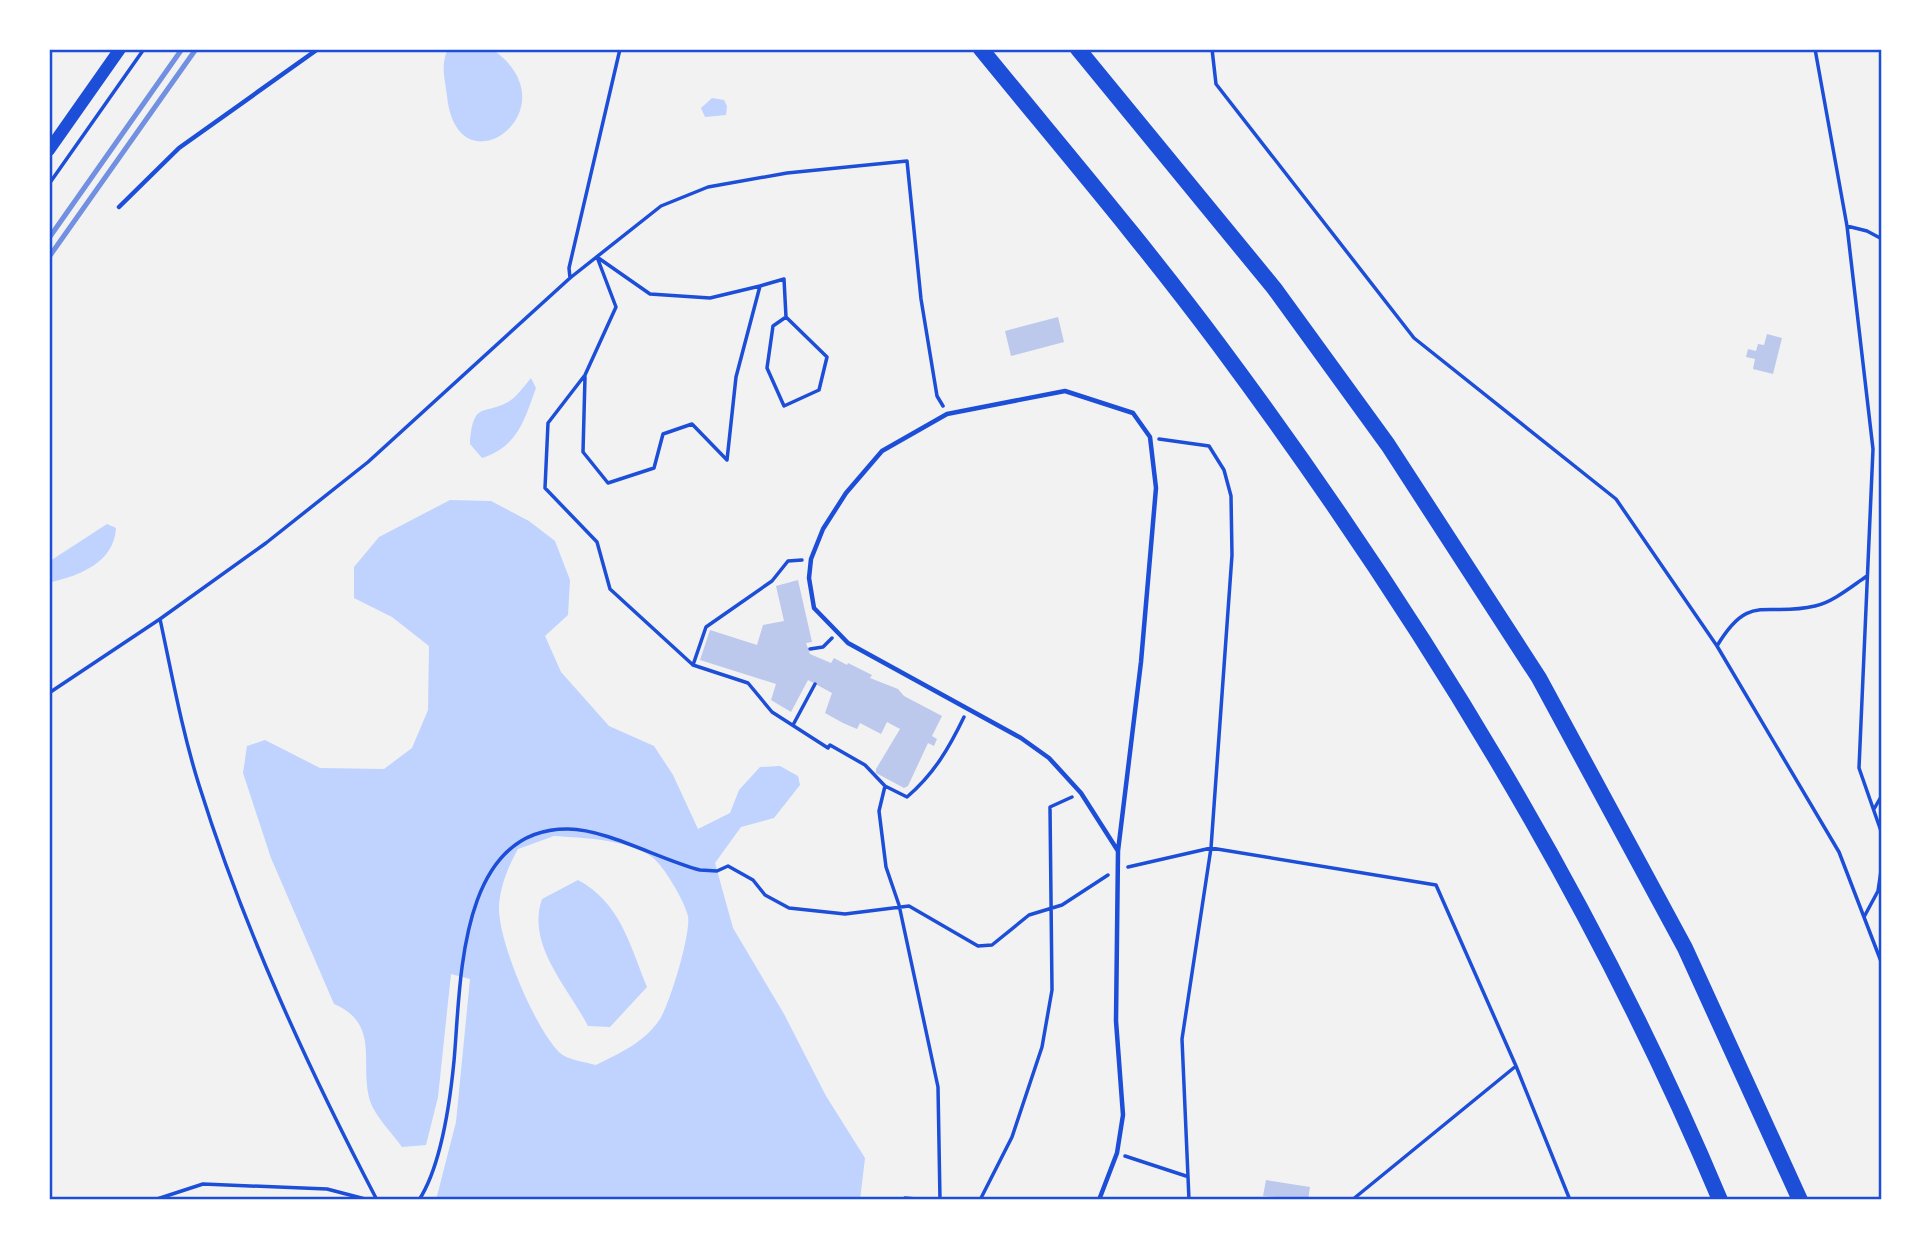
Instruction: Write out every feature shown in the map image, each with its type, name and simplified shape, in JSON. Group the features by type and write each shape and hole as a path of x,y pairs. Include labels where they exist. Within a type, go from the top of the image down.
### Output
{"highway":[{"path":"981,49 1217,343 1329,499 1477,727 1556,862 1624,991 1720,1200"},
{"path":"1078,49 1158,143 1290,310 1388,445 1539,678 1685,948 1802,1200"}],"main road":[{"path":"49,150 120,49"}],"lane":[{"path":"119,208 179,148 318,49"},
{"path":"1099,1200 1117,1153 1123,1115 1116,1021 1117,869 1141,662 1156,488 1150,437 1133,414 1065,391 947,414 882,451 846,493 823,530 811,559 809,578 814,608 848,643 1021,738 1049,758 1081,793 1118,851"}],"path":[{"path":"49,184 144,49"},
{"path":"570,278 569,268 620,49"},
{"path":"1212,49 1216,85 1414,338 1616,499 1717,646 1839,852 1882,964"},
{"path":"1815,49 1847,226 1873,449 1859,768 1882,834"},
{"path":"49,693 160,620 266,544 368,462 570,278 661,206 708,187 787,173 907,161 921,299 937,396 947,414"},
{"path":"1847,226 1867,231 1882,239"},
{"path":"597,257 650,294 709,298 784,279 786,317 827,357 819,390 783,406 768,368 773,326 786,317"},
{"path":"597,257 616,307 585,374 548,423 545,488 597,542 610,589 693,665 748,683 772,712 865,765 886,786 907,797 938,767 967,710"},
{"path":"585,374 583,452 608,483 654,468 663,434 692,424 727,460 736,377 760,286"},
{"path":"1150,437 1209,446 1224,470 1231,496 1232,555 1211,848 1182,1039 1189,1200"},
{"path":"693,665 706,627 772,581 788,561 811,559"},
{"path":"1717,646 1731,623 1753,609 1816,606 1867,576"},
{"path":"160,620 199,784 254,939 316,1083 377,1200"},
{"path":"810,649 823,647 837,631"},
{"path":"793,725 815,684"},
{"path":"886,786 879,811 886,867 899,905 938,1087 940,1200"},
{"path":"980,1200 1012,1137 1042,1047 1052,990 1049,910 1050,807 1081,793"},
{"path":"1874,809 1882,795"},
{"path":"419,1200 437,1155 451,1076 459,976 480,892 508,850 527,838 548,831 569,829 591,833 700,870 717,870 728,866 754,880 765,895 789,908 845,915 899,905 909,906 978,946 992,945 1029,915 1049,910 1117,869 1211,848 1436,885 1516,1066 1570,1200"},
{"path":"1864,917 1878,891 1882,864"},
{"path":"1352,1200 1516,1066"},
{"path":"1117,1153 1186,1176"},
{"path":"154,1200 202,1184 327,1189 369,1200"},
{"path":"905,1198 927,1200"}],"water":[{"path":"448,49 492,49 515,72 522,95 518,116 505,132 488,141 470,139 455,125 444,72"},
{"path":"712,98 724,100 727,106 726,115 705,117 701,108"},
{"path":"531,378 536,388 518,431 504,447 482,458 470,444 477,414 511,400"},
{"path":"450,500 491,501 529,521 555,541 570,580 568,615 545,636 561,672 609,726 654,746 673,775 698,829 730,813 739,790 760,767 780,766 798,776 800,785 774,818 741,827 715,863 733,928 784,1014 826,1096 865,1158 860,1200 436,1200 456,1122 470,979 451,974 438,1097 426,1145 402,1147 372,1107 367,1087 363,1033 349,1012 334,1004 271,858 243,773 247,746 265,740 320,768 384,769 412,748 428,710 429,646 392,617 354,598 354,567 379,537","holes":["554,836 618,843 642,851 662,868 683,902 688,916 679,968 660,1019 639,1040 596,1065 563,1055 550,1041 519,983 500,920 501,890 518,849"]},
{"path":"107,524 116,528 114,540 103,558 74,575 52,582 49,579 50,561"},
{"path":"578,880 605,901 614,913 629,941 647,987 610,1027 588,1026 552,965 540,933 542,899"}],"building":[{"path":"1058,317 1064,342 1011,356 1005,331"},
{"path":"1767,334 1782,338 1773,374 1753,369 1755,359 1746,357 1748,349 1756,351 1758,344 1764,345"},
{"path":"798,580 812,642 806,643 810,654 831,663 834,658 847,665 848,663 872,675 870,678 898,689 904,696 942,716 932,736 937,739 934,746 928,743 908,786 904,788 876,773 900,729 887,722 881,734 860,723 857,729 843,723 825,713 832,693 808,680 791,712 771,700 776,684 700,660 710,630 757,645 763,625 784,621 776,586"},
{"path":"1266,1180 1310,1187 1308,1200 1263,1196"}],"railway":[{"path":"49,238 182,49"},
{"path":"49,257 196,49"}]}
